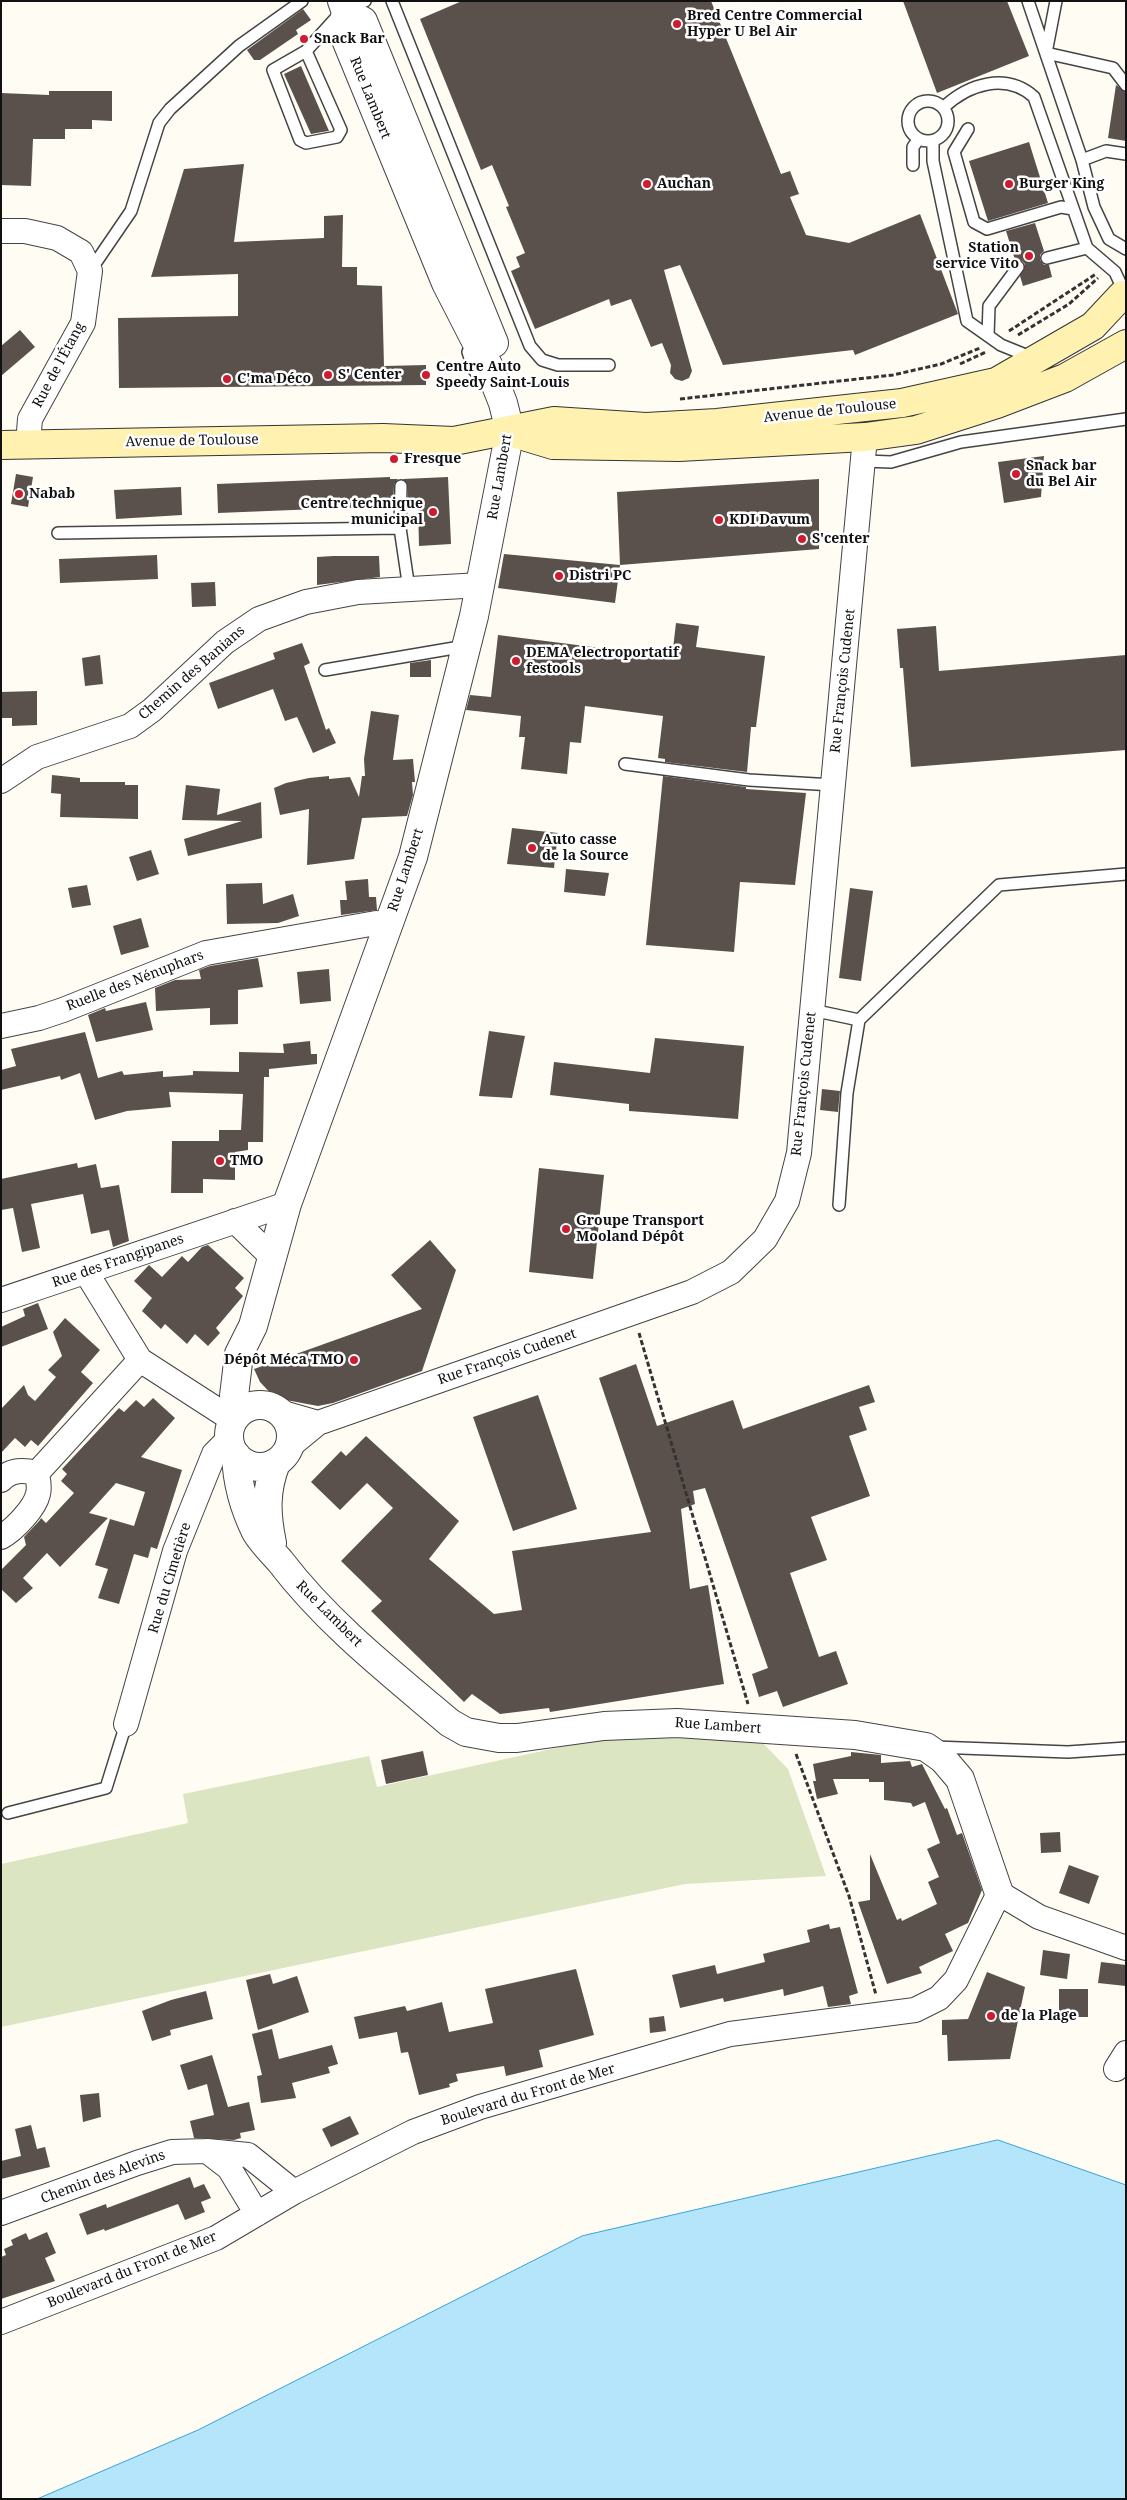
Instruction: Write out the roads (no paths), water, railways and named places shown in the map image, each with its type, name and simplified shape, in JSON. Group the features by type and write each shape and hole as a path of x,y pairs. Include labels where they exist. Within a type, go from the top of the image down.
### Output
{"main road":[{"name":"Avenue de Toulouse","path":"1,445 383,438 454,441 510,432 554,421 646,426 717,423 902,402 996,382 1093,326 1120,286"},
{"name":"Avenue de Toulouse","path":"510,432 552,445 864,449 996,404 1065,378 1126,344"},
{"path":"864,449 868,427 878,414 902,402"}],"street":[{"name":"Rue Lambert","path":"503,403 501,360 364,21 350,6 342,30 446,283 488,365 503,403 510,432 481,585 413,857 287,1204 253,1326 240,1354 234,1396 247,1424 237,1477 246,1507 257,1533 296,1583 337,1625 450,1723 466,1732 490,1737 517,1738 641,1723 755,1728 855,1736 926,1747 943,1759 960,1779 999,1893"},
{"path":"1,231 25,231 57,238 81,252 90,271"},
{"name":"Rue de l'Étang","path":"28,444 30,419 83,323 90,271"},
{"name":"Rue François Cudenet","path":"283,1454 318,1423 692,1292 731,1272 765,1239 787,1201 799,1153 864,449"},
{"name":"Chemin des Banians","path":"1,781 37,757 130,726 152,710 225,642 259,619 306,602 358,592 481,585"},
{"name":"Ruelle des Nénuphars","path":"1,1026 39,1018 63,1010 206,953 376,923 388,926"},
{"name":"Rue des Frangipanes","path":"1,1300 287,1204"},
{"path":"235,1221 272,1257"},
{"path":"86,1272 140,1360 247,1424 318,1423"},
{"path":"37,1473 140,1360"},
{"path":"290,1423 292,1434 283,1454 266,1467 254,1467 244,1463 247,1424 290,1423"},
{"name":"Rue du Cimetière","path":"126,1724 176,1551 214,1454 247,1424"},
{"name":"Rue Lambert","path":"274,1554 266,1505 269,1481 283,1454"},
{"path":"1,1480 12,1472 21,1470 37,1473"},
{"path":"1,1537 10,1530 34,1503 39,1486 37,1473"},
{"path":"999,1893 1039,1916 1126,1948"},
{"name":"Boulevard du Front de Mer","path":"1,2322 216,2238 294,2192 412,2132 480,2107 730,2034 915,2010 939,1998 956,1980 999,1893"},
{"path":"208,2151 229,2168 257,2214"},
{"name":"Chemin des Alevins","path":"1,2213 172,2152 208,2151 248,2155 294,2192"}],"lane":[{"path":"90,271 131,212 159,123 170,109 239,46 302,1"},
{"path":"392,1 530,346 542,360 558,365 609,365"},
{"path":"1028,1 1082,160 1094,207 1109,239 1126,249"},
{"path":"1046,53 1056,1"},
{"path":"306,51 341,130 337,137 306,143 300,140 273,70 306,51 350,6"},
{"path":"1046,53 1113,68 1126,85"},
{"path":"943,108 951,100 976,87 1002,81 1027,91 1034,97 1087,248 1120,286"},
{"path":"922,101 934,101 943,108 948,121 944,134 934,141 918,140 910,131 908,125 907,119 912,108 922,101"},
{"path":"968,129 954,152 974,222 987,229 1061,207 1073,209"},
{"path":"913,165 913,147 918,140"},
{"path":"934,141 933,161 967,321 994,341 1037,360"},
{"path":"1082,160 1106,151 1126,154"},
{"path":"1046,258 1087,248"},
{"path":"994,341 989,306 1018,267"},
{"path":"864,449 891,462 961,442 1126,419"},
{"path":"401,486 400,528 409,589"},
{"path":"58,533 400,528"},
{"path":"325,670 466,646"},
{"path":"625,764 749,780 833,785"},
{"path":"839,1205 847,1093 858,1020 999,885 1126,874"},
{"path":"812,1010 858,1020"},
{"path":"8,1813 106,1788 126,1724"},
{"path":"926,1747 1068,1752 1126,1748"}],"water":[{"path":"998,2140 1126,2185 1126,2499 37,2499 198,2430 582,2236"}],"place":[{"name":"Bred Centre Commercial Hyper U Bel Air","path":"677,24"},
{"name":"Snack Bar","path":"304,39"},
{"name":"Auchan","path":"647,184"},
{"name":"Burger King","path":"1009,184"},
{"name":"Station service Vito","path":"1029,256"},
{"name":"S' Center","path":"328,375"},
{"name":"Centre Auto Speedy Saint-Louis","path":"426,375"},
{"name":"C'ma Déco","path":"227,379"},
{"name":"Fresque","path":"394,459"},
{"name":"Snack bar du Bel Air","path":"1016,474"},
{"name":"Nabab","path":"19,494"},
{"name":"Centre technique municipal","path":"433,512"},
{"name":"KDI Davum","path":"719,520"},
{"name":"S'center","path":"802,539"},
{"name":"Distri PC","path":"559,576"},
{"name":"DEMA electroportatif festools","path":"516,661"},
{"name":"Auto casse de la Source","path":"532,848"},
{"name":"TMO","path":"220,1161"},
{"name":"Groupe Transport Mooland Dépôt","path":"566,1229"},
{"name":"Dépôt Méca TMO","path":"354,1360"},
{"name":"de la Plage","path":"991,2016"}]}
